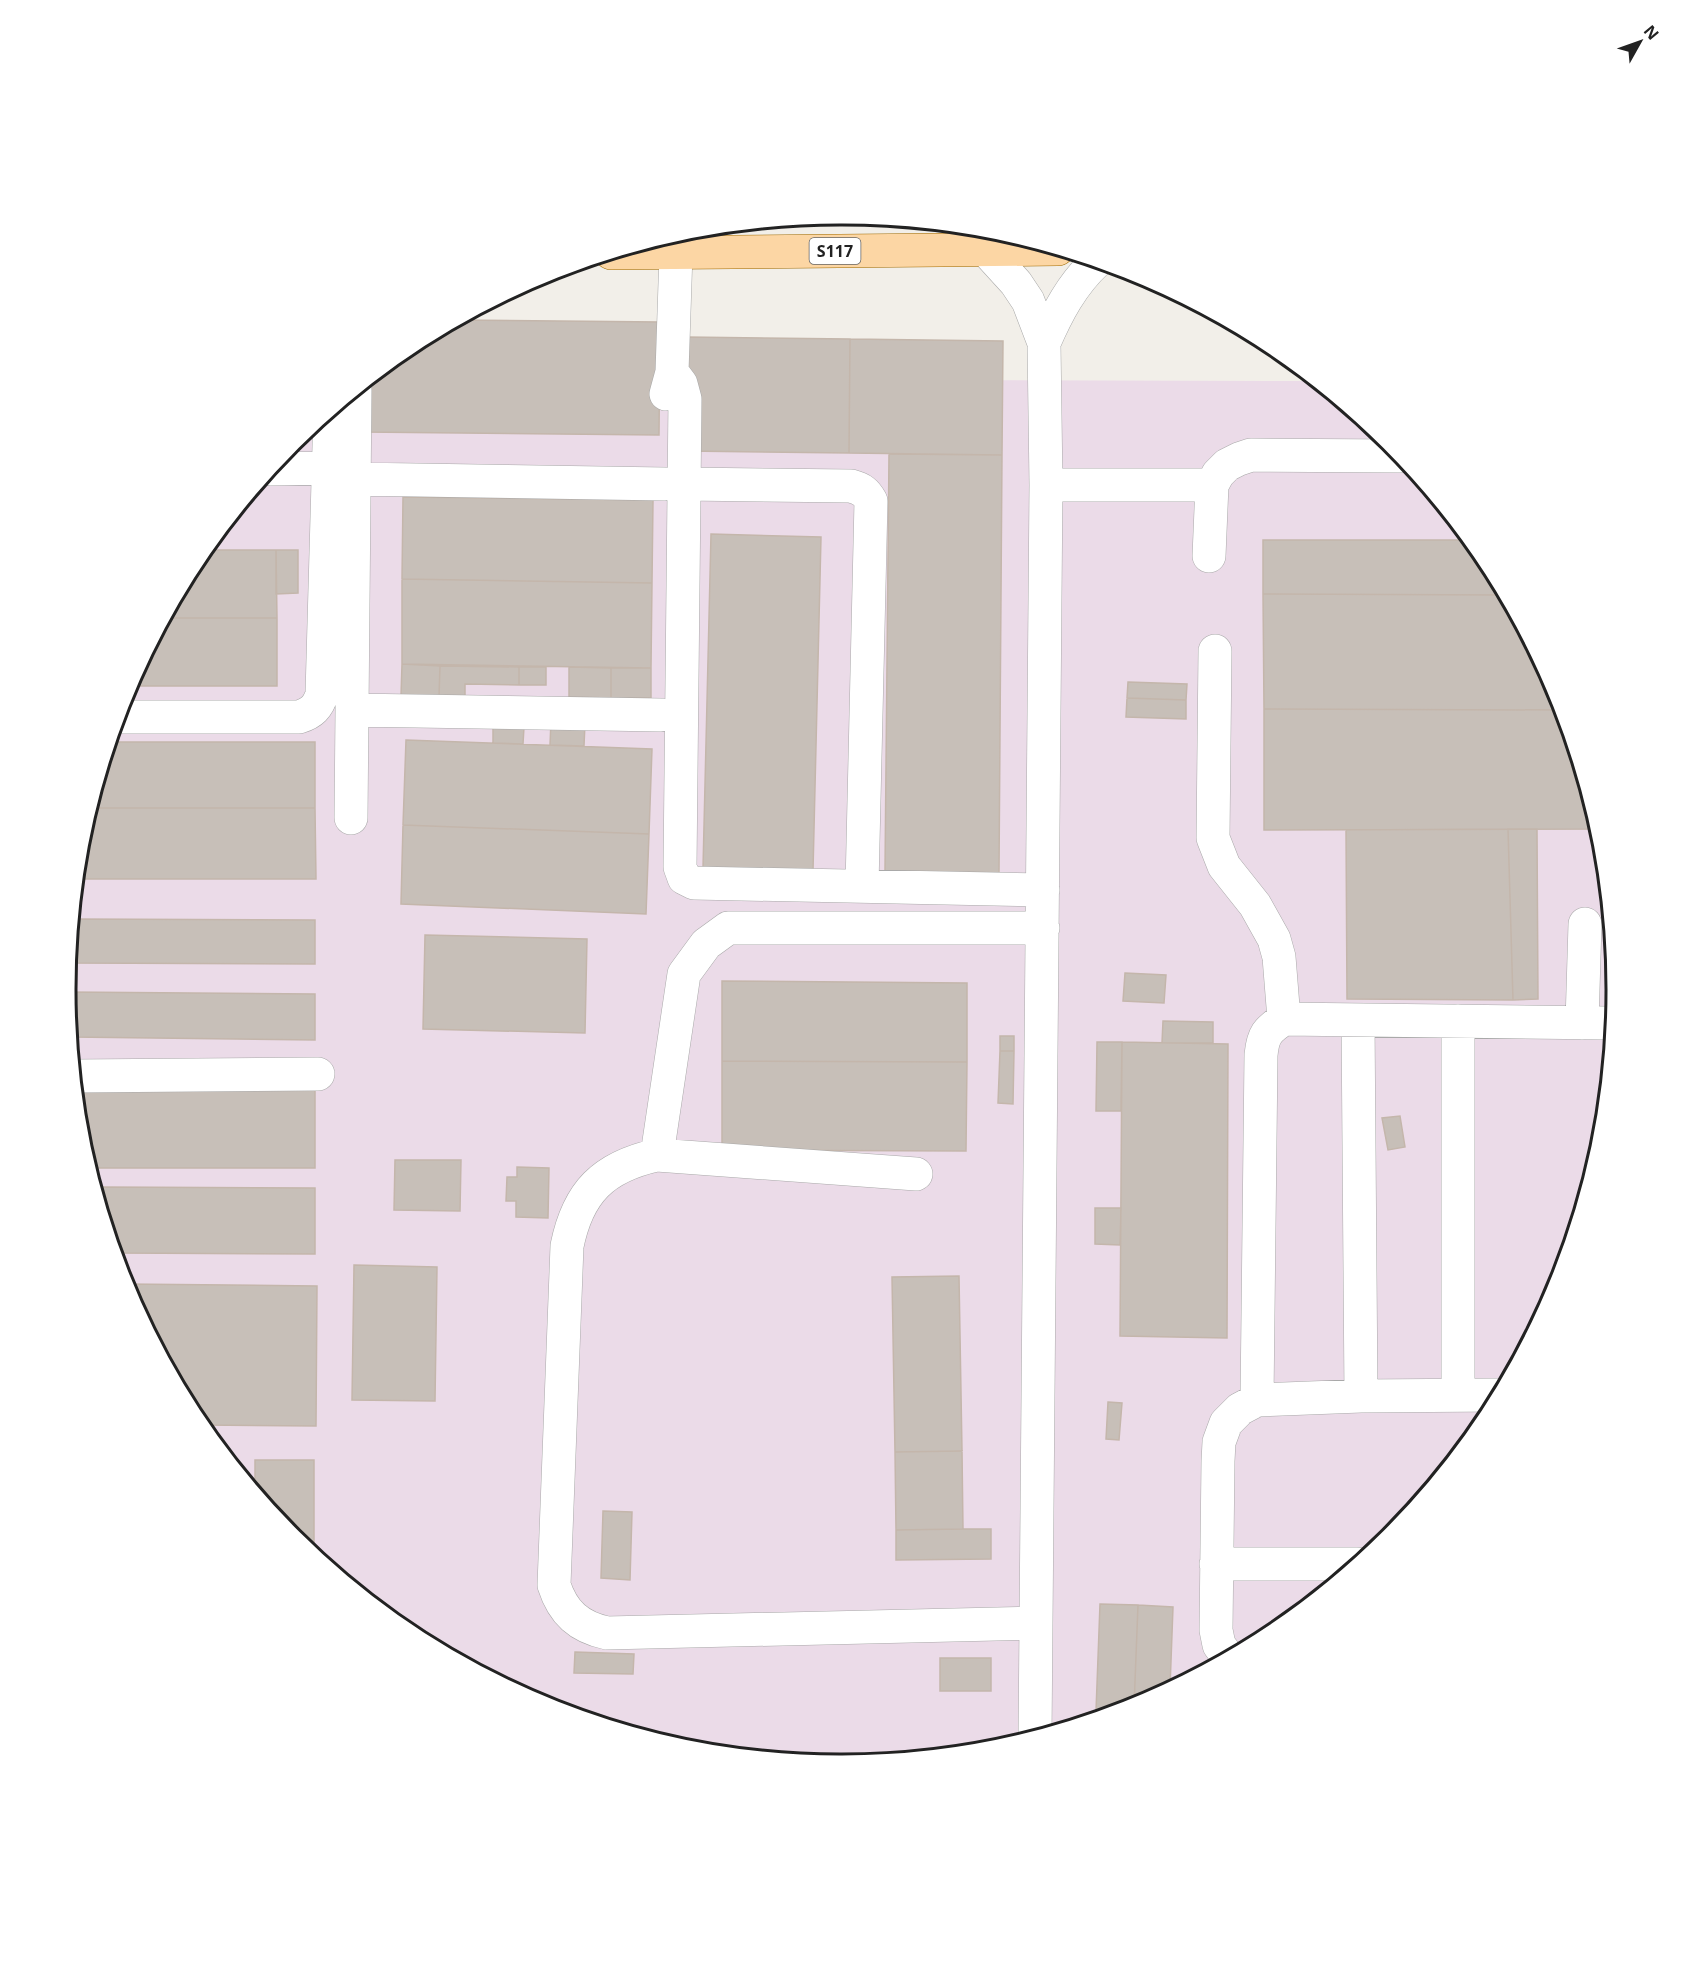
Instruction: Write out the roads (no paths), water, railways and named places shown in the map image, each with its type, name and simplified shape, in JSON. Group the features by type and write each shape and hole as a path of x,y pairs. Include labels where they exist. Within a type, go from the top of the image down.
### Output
{"main road":[{"name":"S117","path":"637,253 1030,249"}],"street":[{"path":"985,249 1016,282 1028,301 1044,342 1046,485 1035,1729"},
{"path":"676,253 672,372 666,391 675,484 681,874 688,882 693,883 1043,890"},
{"path":"1044,342 1064,301 1091,267"},
{"path":"127,717 299,717 314,710 322,694 342,473 353,402"},
{"path":"332,420 342,473 352,710 351,818"},
{"path":"1209,556 1212,485 1227,465 1251,455 1389,456"},
{"path":"281,470 675,484 851,486 860,488 871,501 862,886"},
{"path":"659,870 661,715 675,484"},
{"path":"1046,485 1212,485"},
{"path":"1215,651 1213,838 1224,866 1255,905 1274,939 1279,957 1284,1019"},
{"path":"352,710 661,715"},
{"path":"1257,1400 1261,1055 1263,1040 1271,1027 1284,1019 1597,1024 1585,924"},
{"path":"657,1155 684,974 706,944 728,928 1042,928"},
{"path":"1358,1020 1361,1396"},
{"path":"1458,1021 1458,1395"},
{"path":"82,1076 318,1074"},
{"path":"916,1174 657,1155 634,1160 614,1170 596,1184 581,1202 572,1223 567,1246 553,1569 556,1592 567,1613 578,1623 607,1633 1036,1623"},
{"path":"1224,1651 1216,1630 1219,1442 1226,1423 1240,1409 1257,1400 1489,1395"},
{"path":"1216,1564 1345,1564"}]}
